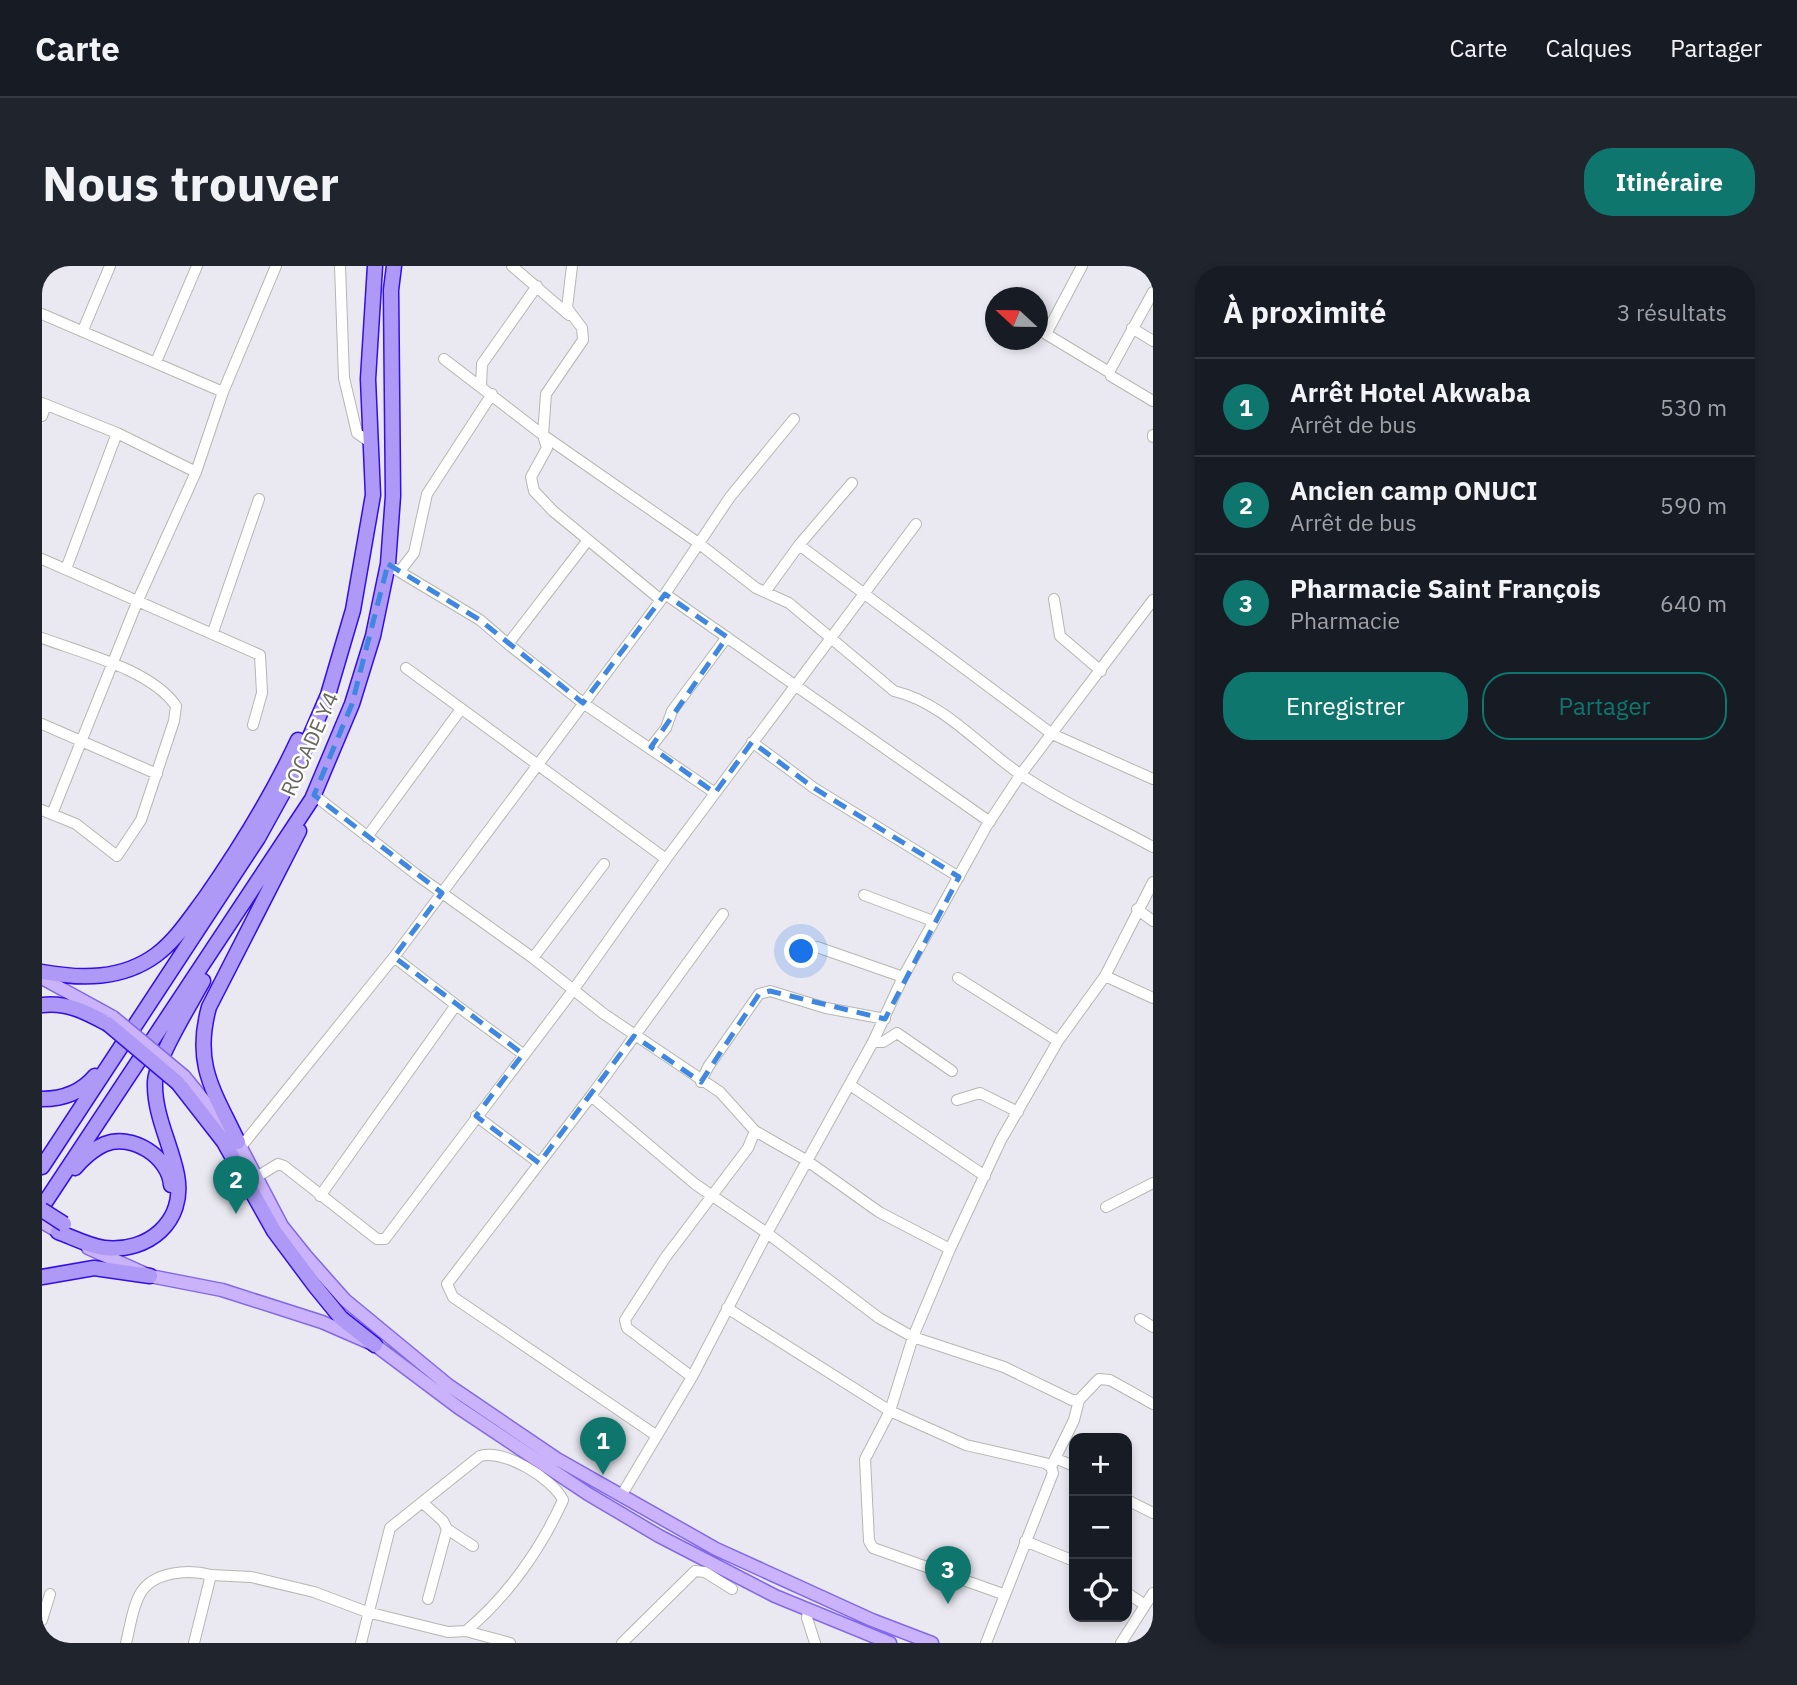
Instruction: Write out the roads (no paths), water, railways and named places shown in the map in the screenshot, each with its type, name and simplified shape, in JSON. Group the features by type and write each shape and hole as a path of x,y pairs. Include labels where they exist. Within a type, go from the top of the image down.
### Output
{"highway":[{"name":"ROCADE Y4","path":"42,1167 258,838 295,771 328,695 354,610 373,495 368,379 375,266"},
{"name":"ROCADE Y4","path":"42,1209 313,797 352,704 394,568 391,290 394,266"},
{"path":"42,972 81,977 115,974 156,956 181,931 241,848 280,778 354,610"},
{"path":"239,1145 207,1076 201,1037 209,1007 290,855 313,797"},
{"path":"61,1228 104,1240 134,1240 152,1232 165,1216 171,1198 170,1177 147,1149 128,1143 106,1143 80,1161 42,1209 61,1228 103,1248 136,1247 156,1237 171,1219 178,1199 177,1177 158,1113 155,1079 169,1046 237,915"},
{"path":"42,999 59,998 108,1016 181,1079 224,1142 274,1231 341,1318 375,1345"},
{"path":"42,1006 58,1003 108,1016"},
{"path":"42,1099 71,1095 87,1086 137,1023"},
{"path":"42,1277 94,1268 150,1276"}],"main road":[{"path":"42,978 108,1016"},
{"path":"181,1079 239,1145 282,1226 345,1300 387,1338 496,1420 621,1496 763,1572 932,1643"},
{"path":"42,1222 61,1228 150,1276 222,1290 322,1322 375,1345 459,1408 588,1494 712,1565 808,1610 890,1643"}],"street":[{"path":"83,330 110,266"},
{"path":"156,362 197,266"},
{"path":"42,638 111,665 166,692 176,706 141,820 117,856 107,845 76,824 47,812 82,740 111,665 138,600 196,472 223,392 276,266"},
{"path":"340,266 344,377 357,433 370,443"},
{"path":"512,266 582,328 583,340 546,394 543,435 547,448 531,477 531,484 553,511 663,597 727,636 990,822"},
{"path":"572,266 567,308 575,320"},
{"path":"1082,266 1046,334 1153,401"},
{"path":"481,386 482,364 537,286"},
{"path":"1109,372 1153,292"},
{"path":"42,314 223,392"},
{"path":"1132,328 1153,341"},
{"path":"444,359 543,435 698,542 718,561 765,592 789,603 894,691 913,696 932,706 1021,774 1153,846"},
{"path":"492,394 427,494 414,553 394,568 480,620 583,703 715,793"},
{"path":"42,416 44,404 117,433 196,472"},
{"path":"239,1145 394,957 663,597 698,542 794,419"},
{"path":"66,569 117,433"},
{"path":"765,592 799,545 852,483"},
{"path":"213,632 259,499"},
{"path":"255,1178 278,1164 285,1166 377,1239 385,1239 574,989 793,685 916,524"},
{"path":"508,644 588,540"},
{"path":"799,545 866,592 1052,734 1153,779"},
{"path":"42,559 213,632 260,655 262,693 253,725"},
{"path":"1054,600 1060,636 1101,671"},
{"path":"621,1496 692,1377 806,1160 873,1042 933,921 990,822 1021,774 1153,600"},
{"path":"651,747 666,729 672,711 727,636"},
{"path":"406,668 666,859"},
{"path":"367,836 461,709"},
{"path":"42,723 157,774"},
{"path":"752,741 814,788 959,877"},
{"path":"313,797 533,958 634,1036 720,1092 755,1131 806,1160 879,1212 950,1249"},
{"path":"533,958 604,864"},
{"path":"1003,1594 873,1548 869,1541 865,1460 890,1411 913,1337 950,1249 985,1176 1058,1041 1105,976 1153,882"},
{"path":"864,895 933,921"},
{"path":"1137,909 1153,920"},
{"path":"657,1436 453,1297 447,1284 591,1096 723,914"},
{"path":"817,947 903,977"},
{"path":"394,957 523,1054"},
{"path":"1105,976 1153,998"},
{"path":"958,978 1058,1041"},
{"path":"701,1082 708,1067 759,993 770,991 826,1008 885,1019"},
{"path":"320,1196 456,1005"},
{"path":"873,1042 883,1042 897,1033 951,1071"},
{"path":"850,1085 985,1176"},
{"path":"957,1100 980,1093 1018,1112"},
{"path":"591,1096 712,1196 767,1233 879,1318 913,1337 1004,1367 1072,1400 1079,1400"},
{"path":"476,1116 540,1163"},
{"path":"692,1377 627,1328 625,1320 665,1258 748,1148 755,1131"},
{"path":"1105,1207 1153,1183"},
{"path":"727,1308 890,1411 966,1445 1045,1463 1069,1465"},
{"path":"1140,1319 1153,1327"},
{"path":"986,1643 1003,1594 1053,1474 1054,1463 1065,1434 1074,1420 1079,1400 1100,1379 1110,1380 1153,1404"},
{"path":"361,1643 390,1528 480,1455 488,1453 499,1455 529,1471 559,1492 563,1500 516,1577 491,1611 466,1631"},
{"path":"1132,1502 1153,1513"},
{"path":"422,1503 443,1521 447,1529 473,1546"},
{"path":"428,1599 447,1529"},
{"path":"1025,1541 1069,1559"},
{"path":"622,1643 695,1571 705,1572 732,1589"},
{"path":"126,1643 139,1595 147,1584 174,1573 199,1572 251,1577 314,1592 367,1612 448,1632 466,1631 510,1643"},
{"path":"194,1643 211,1575"},
{"path":"1121,1643 1153,1593"},
{"path":"42,1620 50,1594"},
{"path":"1132,1596 1145,1605"},
{"path":"808,1610 807,1618 815,1643"}],"place":[{"name":"Ancien camp ONUCI","path":"236,1214"},
{"name":"Arrêt Hotel Akwaba","path":"603,1475"},
{"name":"Pharmacie Saint François","path":"948,1604"}]}
